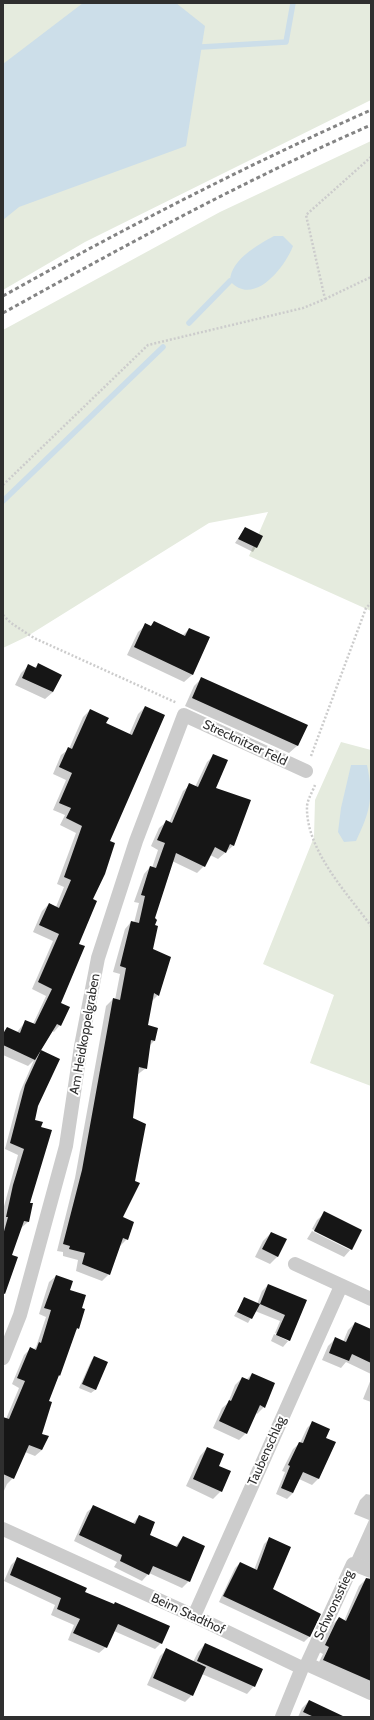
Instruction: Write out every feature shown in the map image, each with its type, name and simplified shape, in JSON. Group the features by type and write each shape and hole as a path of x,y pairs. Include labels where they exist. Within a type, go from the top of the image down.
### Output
{"street":[{"name":"Strecknitzer Feld","path":"184,715 306,771"},
{"name":"Am Heidkoppelgraben","path":"3,1358 20,1315 66,1146 81,1046 98,958 136,841 184,715"},
{"path":"295,1264 371,1299"},
{"name":"Taubenschlag","path":"194,1616 340,1286"},
{"name":"Beim Stadthof","path":"3,1529 304,1666 371,1693"},
{"name":"Schwonsstieg","path":"304,1666 353,1564 371,1572"},
{"path":"282,1717 304,1666"}],"path":[{"path":"325,299 306,215 371,157"},
{"path":"3,484 148,345 303,308 371,277"},
{"path":"371,603 366,608 306,771 317,780 307,806 310,834 319,855 371,926"},
{"path":"3,615 34,638 183,706 184,715"}],"shaded area":[{"path":"3,3 371,3 371,100 85,242 3,290"},
{"path":"371,141 371,611 249,556 268,512 209,523 26,637 3,648 3,330 220,212"},
{"path":"341,742 371,750 371,1086 310,1063 334,995 263,964 314,837 315,800"}],"water":[{"path":"83,3 176,3 205,26 186,146 19,207 3,220 3,64"},
{"path":"274,236 283,236 293,246 283,265 275,274 267,282 248,290 239,288 230,281 235,266 240,259 253,248"},
{"path":"351,765 367,765 370,795 365,821 356,841 344,842 338,832 341,808"}],"building":[{"path":"245,527 263,536 257,548 238,539"},
{"path":"154,621 185,636 189,628 210,637 193,675 134,647 145,623 151,626"},
{"path":"38,663 62,675 53,692 22,678 28,664 36,668"},
{"path":"201,677 308,725 298,746 192,698"},
{"path":"145,706 165,715 110,841 115,843 105,874 93,899 97,901 79,944 85,946 61,1003 70,1007 61,1026 57,1024 35,1060 3,1045 3,1034 7,1027 20,1033 25,1020 35,1024 52,989 38,982 59,934 39,925 49,903 59,908 71,880 64,877 82,826 66,818 71,808 59,803 72,773 59,767 68,747 72,749 90,709 109,718 106,723 132,735"},
{"path":"213,754 228,760 216,788 251,800 234,846 230,844 226,853 215,847 205,867 176,853 155,918 157,920 155,925 158,926 153,949 171,957 159,996 154,993 148,1025 158,1028 155,1041 151,1040 147,1069 139,1067 133,1118 146,1124 135,1181 140,1183 123,1217 134,1222 128,1240 123,1238 110,1275 82,1264 85,1253 69,1249 70,1246 63,1244 82,1170 113,998 120,1000 126,968 120,966 131,921 139,923 145,896 141,895 150,866 156,868 165,843 157,840 166,820 172,823 189,783 198,787"},
{"path":"41,1050 60,1059 38,1106 35,1120 43,1122 41,1127 52,1130 30,1203 33,1203 29,1222 24,1221 12,1255 18,1257 5,1294 3,1293 3,1235 8,1217 6,1217 13,1185 24,1149 10,1143 25,1085"},
{"path":"324,1211 362,1230 352,1250 314,1231"},
{"path":"271,1232 287,1239 278,1257 262,1249"},
{"path":"56,1275 73,1281 70,1290 86,1295 82,1308 85,1309 79,1329 77,1328 60,1376 59,1375 49,1401 52,1402 42,1434 49,1436 42,1450 29,1445 14,1479 3,1474 3,1417 9,1419 25,1381 17,1378 30,1347 36,1350 39,1342 41,1343 51,1310 44,1308"},
{"path":"268,1284 307,1300 290,1341 276,1335 285,1315 260,1304"},
{"path":"244,1297 260,1304 252,1319 237,1312"},
{"path":"355,1322 371,1329 371,1363 352,1354 349,1361 329,1353 335,1337 346,1342"},
{"path":"94,1356 108,1362 96,1390 82,1384"},
{"path":"252,1373 275,1383 265,1408 260,1405 247,1434 219,1421 229,1400 231,1401 242,1377 249,1380"},
{"path":"312,1421 330,1429 326,1438 336,1442 319,1479 303,1472 293,1493 281,1488 290,1466 288,1465 299,1442 303,1443"},
{"path":"207,1447 224,1454 219,1466 231,1471 222,1492 193,1479"},
{"path":"93,1505 135,1524 139,1515 155,1522 150,1535 177,1547 183,1536 205,1546 190,1582 153,1566 149,1575 120,1561 122,1555 79,1535"},
{"path":"269,1537 291,1547 273,1589 321,1614 310,1637 223,1596 240,1562 257,1570"},
{"path":"17,1557 87,1588 85,1592 114,1604 115,1602 170,1626 162,1644 118,1624 107,1648 73,1633 80,1619 57,1609 61,1598 10,1575"},
{"path":"366,1578 371,1579 371,1681 323,1660 329,1647 325,1645 336,1622 339,1617 346,1621"},
{"path":"205,1643 263,1669 255,1687 197,1661"},
{"path":"166,1648 206,1667 193,1696 153,1678"},
{"path":"309,1700 345,1717 314,1717 303,1712"}],"waterway":[{"path":"201,47 286,42 293,3"},
{"path":"189,323 230,281"},
{"path":"3,501 163,347"}],"railway":[{"path":"3,296 185,199 277,153 371,110"},
{"path":"3,313 185,214 277,168 371,125"}]}
